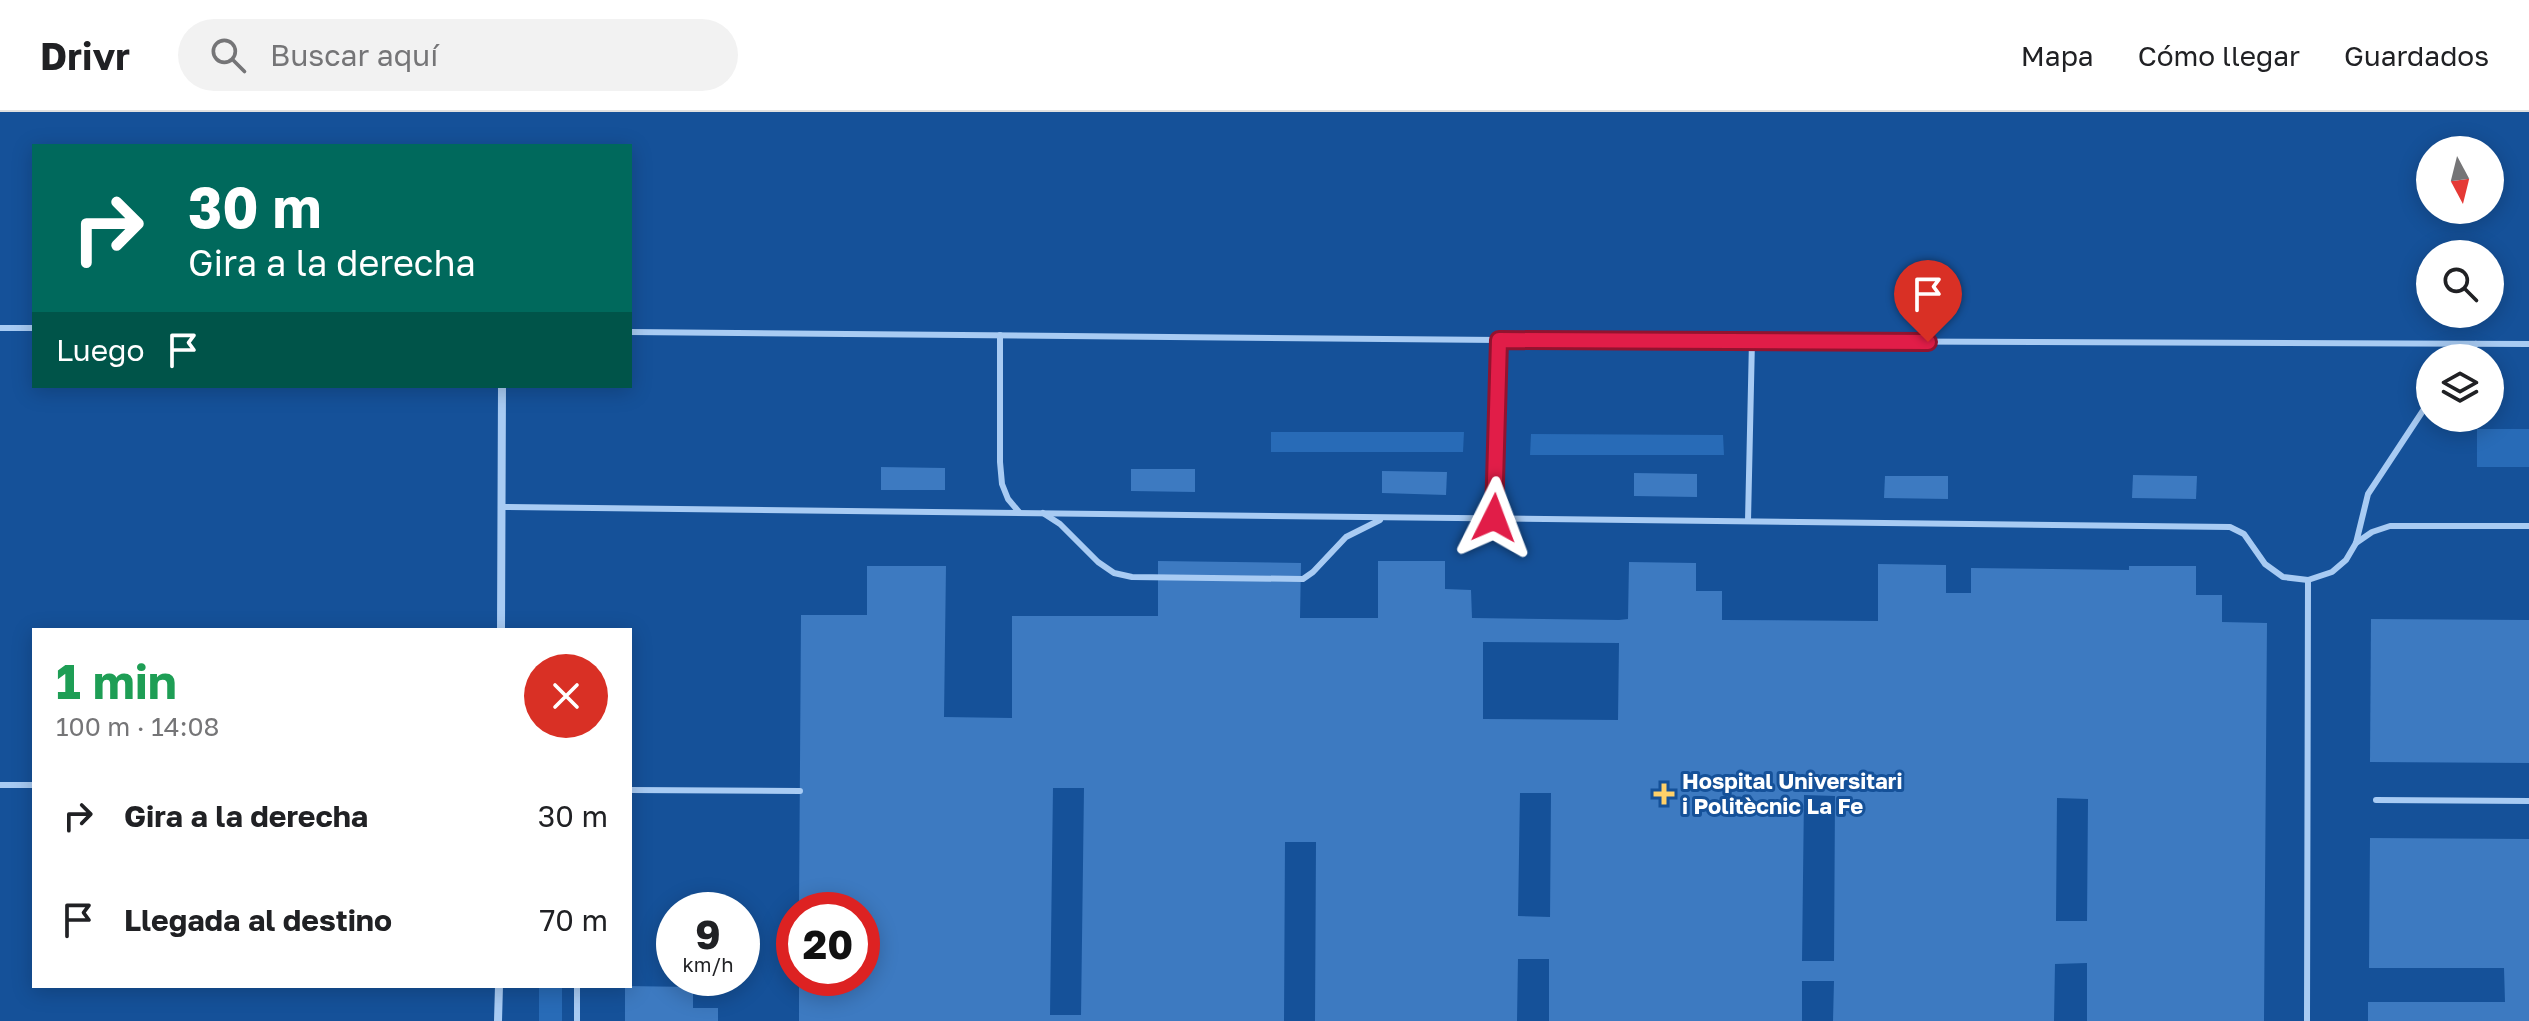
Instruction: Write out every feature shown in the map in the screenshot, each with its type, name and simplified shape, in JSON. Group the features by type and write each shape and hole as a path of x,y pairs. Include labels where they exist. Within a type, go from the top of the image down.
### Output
{"street":[{"path":"501,628 502,388"},
{"path":"498,1021 499,988"}],"lane":[{"path":"0,328 32,328"},
{"path":"632,332 2476,344"},
{"path":"1000,335 1002,484 1008,499 1019,512"},
{"path":"1494,518 1499,340"},
{"path":"1748,521 1752,340"},
{"path":"2504,344 2529,344"},
{"path":"501,507 2230,527 2244,534 2265,564 2283,577 2308,580 2332,572 2346,560 2356,543 2368,494 2416,421"},
{"path":"1043,513 1060,524 1098,562 1114,573 1132,577 1303,579 1346,537 1385,518"},
{"path":"2356,543 2372,532 2390,526 2529,526"},
{"path":"2307,1021 2308,580"},
{"path":"0,785 32,785"},
{"path":"632,790 800,791"},
{"path":"2376,800 2529,801"},
{"path":"577,988 577,1021"}],"shaded area":[{"path":"2529,429 2529,467 2477,467 2477,432"},
{"path":"1271,432 1464,432 1463,452 1271,452"},
{"path":"1531,434 1723,435 1724,455 1530,455"},
{"path":"539,988 562,988 562,1021 539,1021"}],"building":[{"path":"881,467 945,468 945,490 881,490"},
{"path":"1131,469 1195,469 1195,492 1131,491"},
{"path":"1382,471 1447,472 1446,495 1382,493"},
{"path":"1634,473 1697,474 1697,497 1634,496"},
{"path":"2133,475 2197,476 2196,499 2132,498"},
{"path":"1885,476 1948,476 1948,499 1884,498"},
{"name":"Hospital Universitari i Politècnic La Fe","path":"1158,561 1301,563 1300,618 1378,618 1378,561 1445,561 1445,589 1471,590 1472,618 1619,620 1628,619 1629,562 1696,563 1696,591 1722,591 1722,620 1878,621 1878,564 1946,565 1946,593 1971,593 1971,568 2129,570 2129,566 2196,566 2196,595 2222,595 2222,622 2267,623 2264,1021 2087,1021 2087,963 2055,964 2054,1021 1833,1021 1834,981 1802,981 1802,1021 1549,1021 1549,959 1518,959 1517,1021 1315,1021 1316,842 1285,842 1284,1021 799,1021 799,996 880,996 880,892 799,892 801,615 867,615 867,566 946,566 944,717 1012,718 1012,616 1158,616","holes":["1483,642 1619,643 1618,720 1483,719","1053,788 1084,788 1081,1015 1050,1015","1520,793 1551,793 1550,917 1518,916","1804,795 1835,796 1834,961 1802,961","2057,798 2088,799 2087,921 2056,921"]},
{"path":"2371,619 2529,620 2529,763 2370,762"},
{"path":"2370,838 2529,839 2529,1021 2368,1021 2368,1002 2505,1002 2504,968 2369,968"},
{"path":"656,986 656,996 693,996 693,1008 718,1008 718,1021 625,1021 625,988"}],"place":[{"name":"Hospital Universitari i Politècnic La Fe","path":"1664,794"}],"route":[{"path":"1494,518 1499,340 1928,342"}]}
